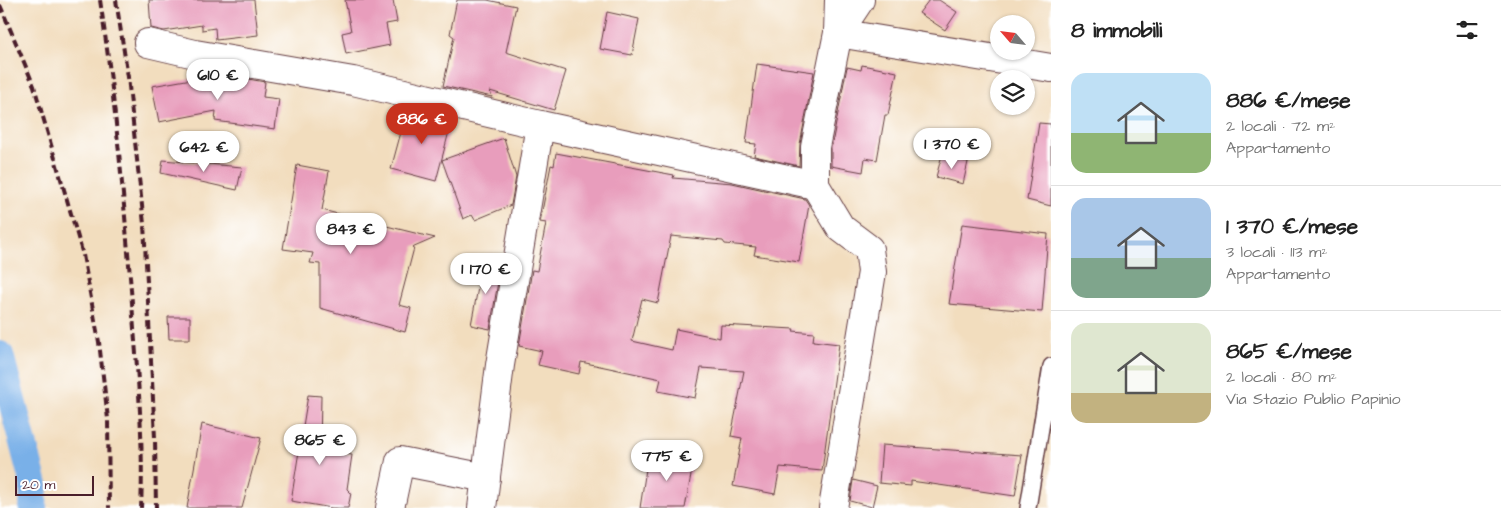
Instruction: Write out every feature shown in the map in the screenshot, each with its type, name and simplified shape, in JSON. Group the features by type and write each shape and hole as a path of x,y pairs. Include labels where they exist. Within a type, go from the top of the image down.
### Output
{"street":[{"path":"832,508 872,272 869,249 842,228 815,184 815,147 838,33 839,0"},
{"path":"838,33 860,0"},
{"path":"838,33 1051,68"},
{"path":"148,43 195,54 353,81 540,125 815,184"},
{"path":"482,508 500,365 540,125"},
{"path":"390,508 400,460 486,478"}],"lane":[{"path":"1028,508 1051,366"}],"building":[{"path":"149,0 254,0 258,35 216,40 215,28 202,30 202,25 164,31 151,28"},
{"path":"345,0 393,0 397,22 386,24 390,45 346,54 342,33 351,31"},
{"path":"457,0 487,0 516,6 506,52 566,71 554,110 490,91 492,97 443,86 454,37 450,34"},
{"path":"929,0 939,0 957,12 945,30 919,13"},
{"path":"607,12 639,19 632,55 600,49"},
{"path":"757,64 814,72 800,144 799,166 754,156 756,144 746,143"},
{"path":"862,65 897,72 888,115 885,115 877,160 865,158 863,172 831,166 831,149 847,67 861,70"},
{"path":"220,74 265,82 263,97 279,99 275,129 215,121 216,111 159,122 152,86"},
{"path":"407,110 452,120 436,181 391,169"},
{"path":"1039,123 1051,124 1051,206 1027,200"},
{"path":"504,138 516,177 511,205 475,220 472,215 463,219 442,160"},
{"path":"556,153 674,175 673,178 732,183 805,199 809,205 799,262 754,255 756,247 725,244 723,241 671,236 658,303 642,299 632,341 672,350 676,329 720,338 721,325 794,329 793,331 814,333 813,341 839,344 822,471 780,467 775,494 733,486 742,438 731,436 744,371 701,368 695,398 658,391 661,379 581,362 579,374 538,365 542,351 519,346 532,270 537,271 546,223 540,222 551,165 554,166"},
{"path":"942,155 968,162 963,184 936,177"},
{"path":"163,160 242,167 237,190 161,173"},
{"path":"297,165 329,171 322,210 435,238 412,248 414,248 399,305 411,308 405,332 320,308 320,264 310,263 313,253 283,249"},
{"path":"962,224 1048,234 1042,312 949,304"},
{"path":"483,261 501,264 490,329 471,325"},
{"path":"168,317 190,317 190,339 169,339"},
{"path":"308,395 321,396 320,450 352,455 347,489 351,493 348,508 332,508 291,501"},
{"path":"202,424 261,438 242,508 187,508"},
{"path":"882,445 1022,455 1015,496 911,481 911,486 879,483"},
{"path":"667,452 694,458 685,508 640,508 648,456 666,460"},
{"path":"853,480 877,486 872,507 850,501"}],"waterway":[{"path":"0,355 34,485 33,508"}],"railway":[{"path":"100,0 115,118 130,276 140,412 141,508"},
{"path":"116,0 128,77 144,224 155,438 156,508"},
{"path":"0,5 34,86 83,255 99,342 108,419 109,508"}]}
